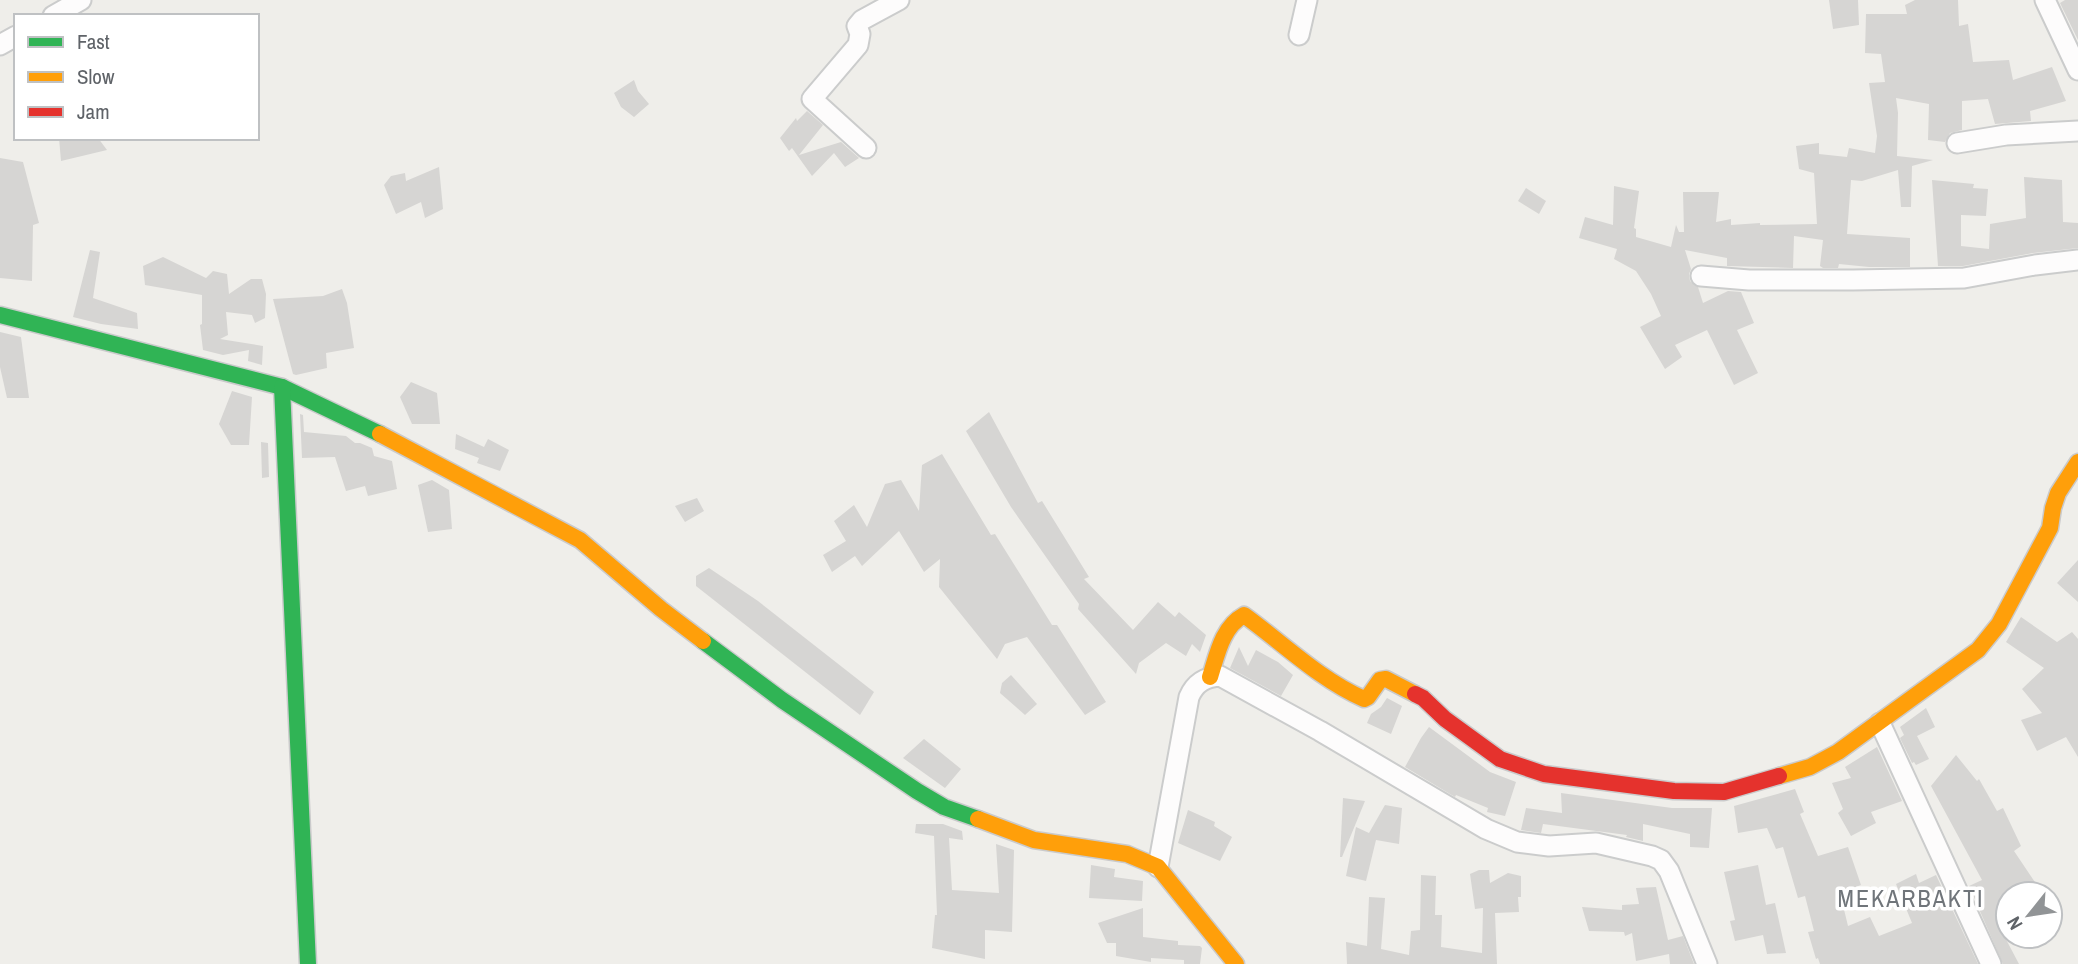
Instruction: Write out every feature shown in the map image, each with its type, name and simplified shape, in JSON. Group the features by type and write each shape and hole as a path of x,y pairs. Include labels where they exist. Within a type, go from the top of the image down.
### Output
{"street":[{"path":"56,14 81,0"},
{"path":"866,148 812,99 858,45 860,34 857,26 862,20 899,0"},
{"path":"1299,35 1307,0"},
{"path":"2045,0 2078,70"},
{"path":"1957,143 2006,135 2078,131"},
{"path":"1701,276 1749,280 1964,278 2078,260"},
{"path":"0,315 282,387 394,441 580,540 661,609 782,700 944,807 1034,840 1127,854 1158,867 1236,964"},
{"path":"282,387 308,964"},
{"path":"1210,677 1228,628 1239,616 1244,615 1303,663 1354,695 1364,699 1380,680 1386,679 1423,698 1445,719 1500,759 1544,774 1674,791 1724,792 1810,767 1838,752 1978,650 1999,624 2050,528 2055,498 2078,462"},
{"path":"1158,867 1188,697 1200,681 1220,676 1486,829 1517,842 1549,846 1596,843 1661,860 1669,871 1707,964"},
{"path":"1881,723 1991,964"}],"building":[{"path":"1829,0 1858,0 1859,25 1833,29"},
{"path":"1915,0 1958,0 1959,26 1968,24 1973,62 2009,60 2013,80 2052,67 2066,101 2030,111 2031,121 1995,124 1988,99 1962,101 1962,130 1950,133 1945,142 1928,140 1929,104 1896,98 1897,156 1933,160 1912,166 1911,207 1901,207 1898,170 1862,181 1851,180 1847,234 1910,238 1910,267 1839,264 1838,268 1823,268 1820,266 1823,240 1794,236 1793,268 1727,266 1727,258 1685,250 1691,269 1690,281 1698,287 1703,303 1728,291 1741,292 1754,323 1737,330 1758,373 1734,385 1707,330 1675,345 1682,357 1665,369 1640,327 1661,316 1651,294 1636,271 1614,259 1617,249 1579,238 1585,217 1613,225 1614,186 1639,191 1634,228 1636,237 1671,247 1676,225 1679,232 1684,232 1683,192 1719,192 1716,222 1731,219 1731,225 1817,224 1814,173 1799,169 1796,146 1819,143 1819,154 1847,157 1849,148 1875,153 1877,136 1869,83 1885,82 1881,54 1865,53 1866,14 1907,14 1905,5"},
{"path":"2065,0 2078,0 2078,40 2060,3"},
{"path":"634,80 638,91 649,104 634,117 621,107 614,93"},
{"path":"807,111 823,125 799,155 841,142 859,158 845,167 834,153 812,176 792,148 789,151 780,138 796,118 797,121"},
{"path":"59,140 100,140 107,150 61,161"},
{"path":"0,158 23,162 39,223 33,225 32,281 0,278"},
{"path":"439,167 443,209 425,218 421,202 396,214 384,185 391,176 405,173 406,181"},
{"path":"2024,177 2062,180 2063,222 2078,223 2078,248 1963,266 1938,266 1932,180 1974,184 1973,188 1988,189 1986,216 1961,215 1961,246 1989,249 1990,224 2026,218"},
{"path":"1526,188 1546,201 1539,214 1518,201"},
{"path":"90,250 100,252 93,298 137,313 138,329 73,317"},
{"path":"163,257 206,278 213,271 227,274 229,294 251,279 262,279 266,294 265,318 255,323 252,315 226,312 228,335 220,339 263,346 262,365 248,361 249,350 223,355 203,350 200,325 202,295 145,285 143,266"},
{"path":"342,289 347,303 354,348 326,353 327,368 293,374 273,299 323,296"},
{"path":"0,332 21,337 29,398 7,398 0,367"},
{"path":"411,382 437,393 440,424 412,424 400,397"},
{"path":"232,391 252,397 249,445 231,445 219,424"},
{"path":"989,412 1038,503 1042,501 1089,577 1084,579 1133,630 1158,602 1175,617 1179,612 1206,635 1200,652 1192,644 1186,656 1166,643 1139,663 1136,674 1078,609 1079,604 1011,507 966,431"},
{"path":"300,414 303,415 304,432 346,436 355,443 372,448 374,456 392,461 397,489 368,496 365,486 346,491 335,457 302,458"},
{"path":"456,434 484,447 488,439 509,450 500,471 477,463 479,458 455,449"},
{"path":"261,442 268,443 269,477 262,478"},
{"path":"942,454 991,535 995,534 1052,625 1057,625 1106,702 1085,715 1027,637 1005,644 997,659 939,587 940,559 924,572 899,531 862,566 855,556 832,572 823,555 846,541 834,521 854,505 867,527 885,484 901,480 919,511 922,465"},
{"path":"432,480 449,490 452,529 428,532 418,485"},
{"path":"697,498 704,511 685,522 675,506"},
{"path":"2078,560 2078,602 2057,583"},
{"path":"709,568 758,601 874,692 860,715 696,586 696,576"},
{"path":"2021,617 2057,642 2072,632 2078,639 2078,757 2066,737 2037,751 2021,720 2042,713 2022,689 2044,668 2006,642"},
{"path":"1239,647 1248,666 1256,650 1278,662 1293,675 1281,696 1230,668"},
{"path":"1011,675 1037,704 1025,715 1000,693 1002,683"},
{"path":"1387,698 1402,706 1391,734 1367,723 1371,714 1381,707"},
{"path":"1926,708 1935,727 1917,736 1929,759 1916,765 1912,763 1900,738 1904,735 1900,727"},
{"path":"1429,727 1490,772 1516,782 1505,816 1487,812 1488,808 1456,795 1455,797 1405,767"},
{"path":"924,739 961,769 945,788 903,758"},
{"path":"1877,747 1902,801 1871,812 1876,823 1851,836 1838,813 1843,809 1832,783 1851,778 1845,767"},
{"path":"1956,755 1977,781 1979,779 1997,811 2003,808 2021,846 2014,851 2034,880 1994,880 1994,943 1969,886 1982,880 1931,786"},
{"path":"1795,789 1804,812 1800,814 1818,856 1848,847 1861,885 1840,893 1848,926 1870,917 1879,936 1912,923 1896,884 1916,874 1919,883 1936,875 1978,964 1820,964 1808,932 1814,931 1805,896 1798,898 1783,847 1776,849 1767,828 1738,833 1734,806"},
{"path":"1561,793 1672,808 1712,808 1709,848 1690,847 1690,834 1643,824 1643,841 1626,837 1627,835 1543,824 1541,833 1521,830 1526,808 1562,813"},
{"path":"1343,798 1365,801 1340,857"},
{"path":"1385,805 1402,808 1399,844 1376,840 1366,881 1346,876 1356,827 1369,833"},
{"path":"1188,810 1215,822 1214,826 1232,837 1220,861 1178,843"},
{"path":"916,824 943,824 962,831 963,840 949,838 952,890 999,893 996,844 1014,850 1012,932 985,930 985,959 932,948 937,915 934,836 915,833"},
{"path":"1091,865 1115,869 1114,877 1143,881 1142,901 1089,898"},
{"path":"1758,865 1766,905 1775,903 1786,953 1767,954 1763,935 1735,941 1730,921 1735,920 1724,872"},
{"path":"1489,870 1490,883 1508,873 1521,876 1519,912 1495,913 1497,964 1347,964 1346,942 1367,946 1369,897 1385,898 1381,949 1409,955 1411,931 1420,930 1421,875 1436,876 1435,915 1442,915 1441,947 1482,953 1483,908 1475,909 1470,874"},
{"path":"1656,887 1668,940 1683,936 1694,964 1670,964 1669,954 1636,961 1632,933 1625,936 1624,932 1589,931 1582,907 1622,910 1622,905 1639,904 1636,888"},
{"path":"1143,908 1143,937 1178,941 1178,945 1200,946 1200,964 1151,958 1151,962 1116,956 1116,943 1107,943 1098,923"},
{"path":"1997,950 2012,950 2019,964 2003,964"}],"traffic: fast":[{"path":"0,315 282,387 380,434"},
{"path":"282,387 308,964"},
{"path":"703,641 782,700 917,791 944,807 978,819"}],"traffic: slow":[{"path":"380,434 580,540 703,641"},
{"path":"1779,776 1810,767 1838,752 1978,650 1999,624 2050,528 2058,493 2078,462"},
{"path":"1210,677 1225,634 1244,615 1332,682 1364,699 1380,680 1386,679 1415,694"},
{"path":"978,819 1034,840 1127,854 1158,867 1236,964"}],"traffic: jam":[{"path":"1415,694 1500,759 1544,774 1674,791 1724,792 1779,776"}],"district":[{"name":"MEKARBAKTI","path":"1911,899"}]}
